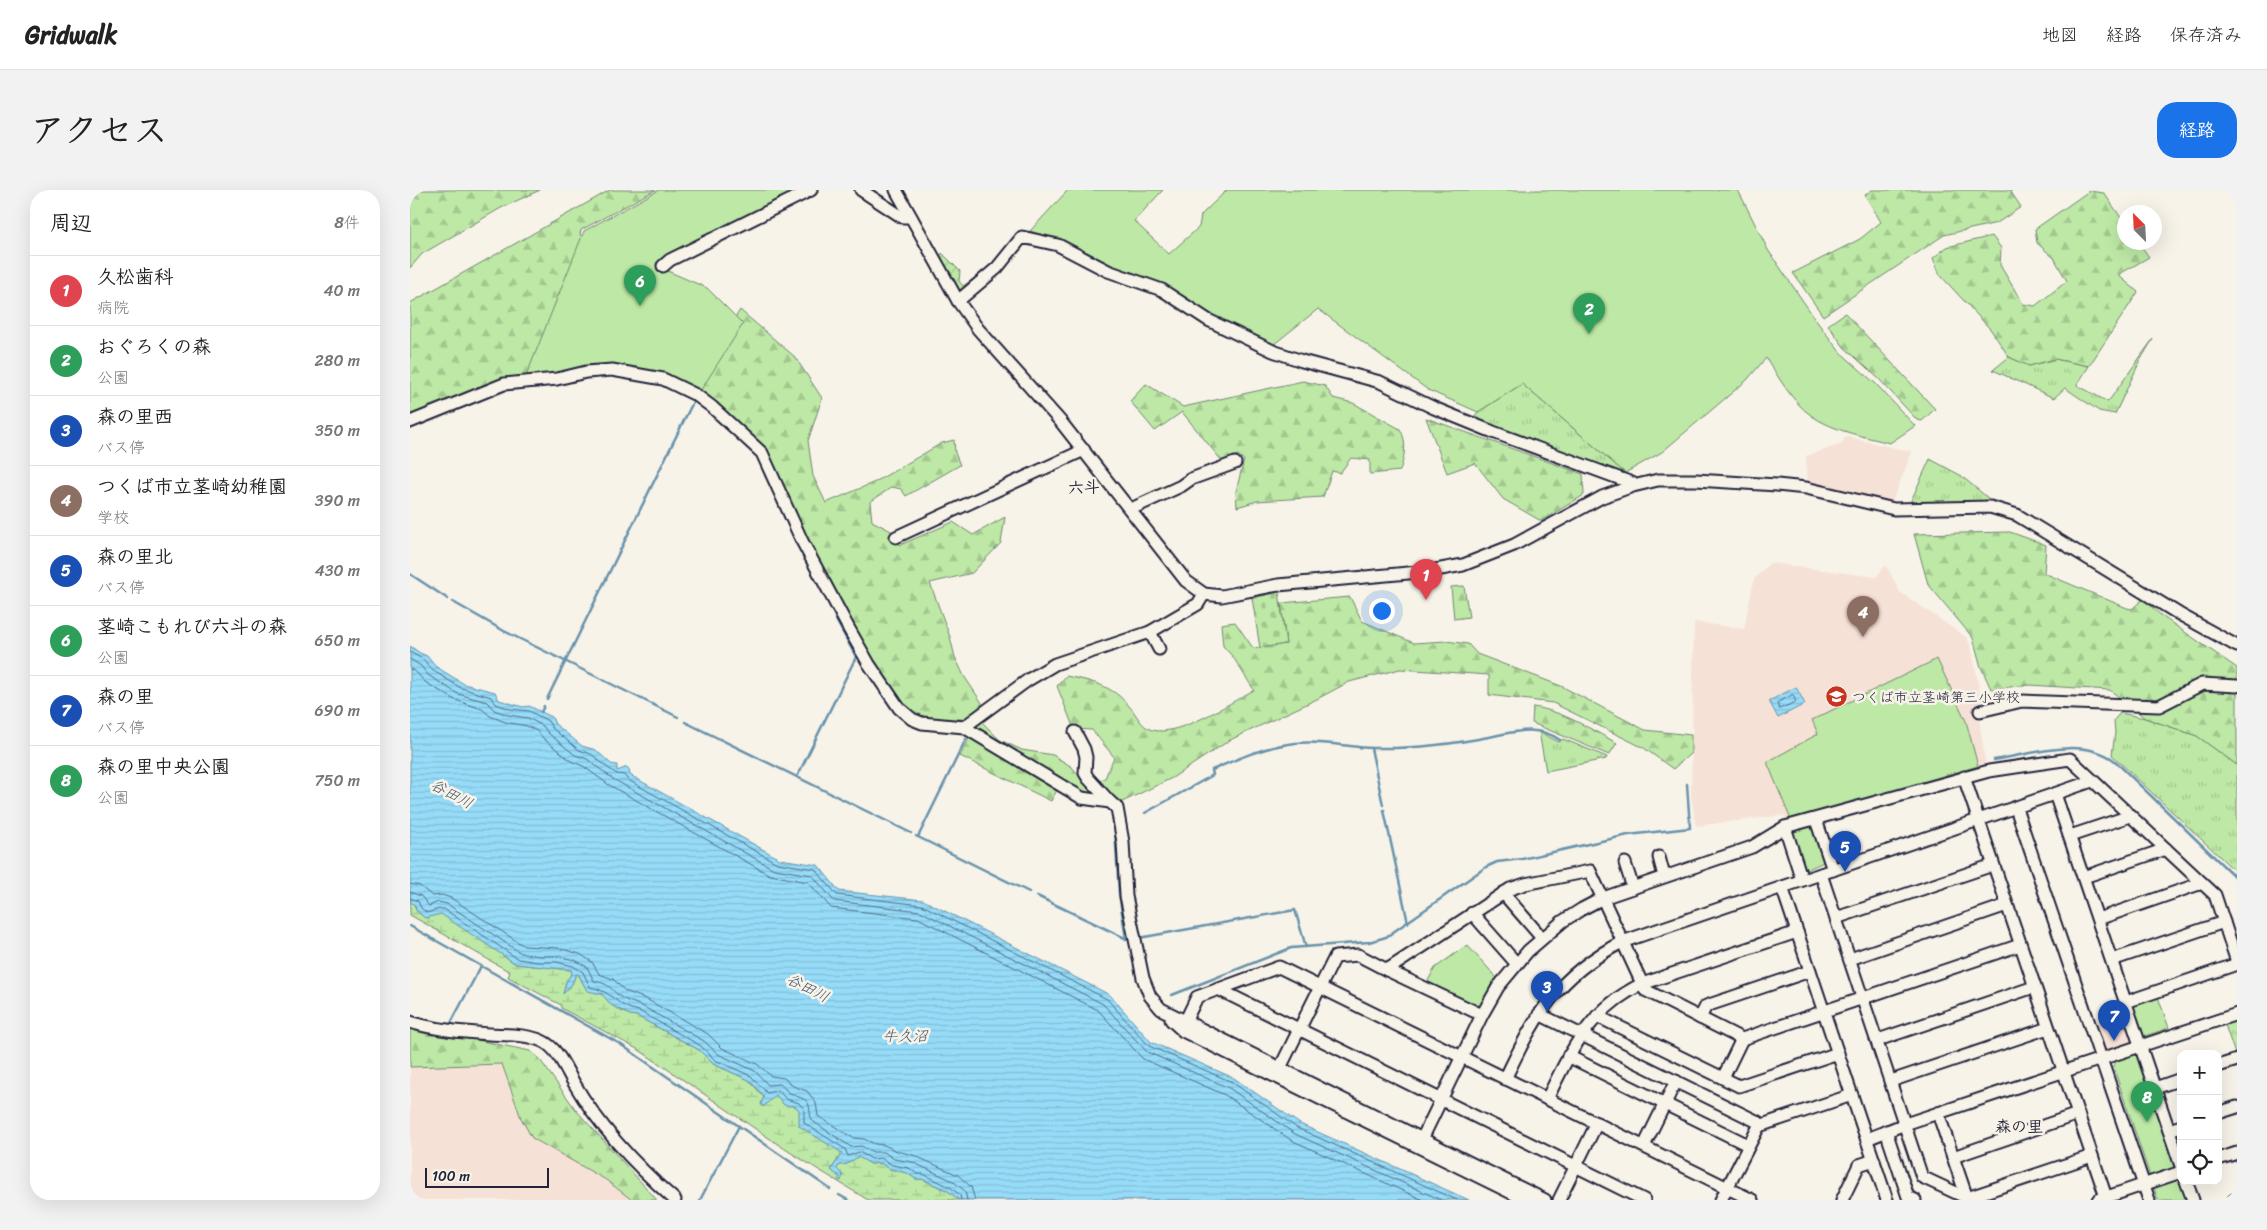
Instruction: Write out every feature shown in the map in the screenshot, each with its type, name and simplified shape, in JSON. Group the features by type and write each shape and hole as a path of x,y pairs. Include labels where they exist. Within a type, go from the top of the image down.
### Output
{"street":[{"path":"663,266 670,260 811,190"},
{"path":"861,190 902,217 911,217"},
{"path":"896,190 958,301 986,338 1046,404 1084,450 1186,581 1204,594 1222,596 1278,585 1430,571 1463,565 1514,545 1602,497 1619,490 1658,480 1725,481 1806,488 1894,509 1990,507 2017,515 2179,614 2237,646"},
{"path":"958,301 997,268 1022,237 1058,245 1108,271 1162,290 1208,320 1273,351 1302,361 1380,382 1434,408 1485,429 1632,483"},
{"path":"410,422 504,384 557,379 602,370 627,371 651,375 672,382 696,395 762,452 802,542 869,664 896,704 912,719 922,723 964,727 1082,798 1110,802"},
{"path":"896,536 1084,450"},
{"path":"1131,509 1182,486 1191,478 1235,463"},
{"path":"964,727 1028,680 1054,664 1070,657 1116,645 1150,632 1198,604 1204,594"},
{"path":"1150,632 1159,649"},
{"path":"1980,711 2022,701 2159,706 2202,684 2237,686"},
{"path":"1076,732 1086,757 1085,768 1088,778 1117,808 1119,815 1126,896 1144,983 1152,1000 1168,1014 1545,1200"},
{"path":"1422,1140 1494,994 1516,964 1542,938 1582,909 1603,898 1752,847 1785,827 1996,769 2070,759 2215,895 2237,963 2126,1002"},
{"path":"1964,777 2092,1156 2104,1199 2177,1173"},
{"path":"1505,1078 1539,1014 1554,993 1580,968 1622,942 2092,781"},
{"path":"2055,794 2177,1154"},
{"path":"2016,808 2149,1200"},
{"path":"2070,836 2130,816"},
{"path":"1816,820 1833,870"},
{"path":"1785,827 1802,880"},
{"path":"2084,877 2166,849"},
{"path":"1659,857 1664,876"},
{"path":"1625,863 1633,888"},
{"path":"1836,918 1993,865"},
{"path":"1387,970 1503,893 1525,884 1590,870 1647,992 1742,1039"},
{"path":"1821,874 1878,1040 1922,1177 1969,1199 2092,1156"},
{"path":"2098,919 2202,883"},
{"path":"1782,887 1888,1200"},
{"path":"1503,893 1542,938"},
{"path":"1850,959 2007,905"},
{"path":"1472,913 1516,964"},
{"path":"2112,960 2224,922"},
{"path":"1547,1099 1568,1056 1581,1035 1597,1016 1624,994 1642,984 1797,932"},
{"path":"1723,1078 1742,1039 2020,945"},
{"path":"1280,1068 1335,957 1358,955 1482,1015"},
{"path":"1185,1022 1197,997 1279,966 1752,1200"},
{"path":"1700,1018 1706,1006 1810,972"},
{"path":"1878,1040 2034,987"},
{"path":"1218,989 1644,1200"},
{"path":"1168,1014 1173,1023 1183,1031 1526,1200"},
{"path":"1539,1014 1758,1122 1759,1126"},
{"path":"1867,1139 1905,1124 2237,1014"},
{"path":"1597,1016 1739,1086 1838,1053"},
{"path":"410,1022 463,1032 522,1037 541,1041 555,1051 586,1104 602,1126 644,1172 675,1200"},
{"path":"1891,1081 2048,1028"},
{"path":"1568,1056 1748,1145"},
{"path":"2222,1065 2237,1060"},
{"path":"2155,1088 2177,1080"},
{"path":"1644,1146 1676,1081"},
{"path":"1721,1200 1759,1126 1852,1095"},
{"path":"2222,1112 2237,1107"},
{"path":"1938,1113 1969,1199"},
{"path":"1953,1157 2078,1114"},
{"path":"1559,1200 1597,1123"},
{"path":"2169,1130 2177,1127"},
{"path":"1886,1131 1908,1197 1915,1200"},
{"path":"2222,1158 2237,1153"},
{"path":"1842,1200 1859,1166 1874,1160"},
{"path":"2187,1185 2193,1200"}],"shaded area":[{"path":"1848,437 1912,452 1891,504 1808,484 1806,456 1842,444 1845,438"},
{"name":"つくば市立茎崎第三小学校","path":"1770,563 1876,577 1886,565 1900,592 1966,637 1971,646 1982,704 1977,705 1986,768 1788,823 1784,815 1696,826 1691,796 1694,622 1744,629 1754,579"},
{"path":"2124,1011 2135,1041 2111,1050 2105,1047 2096,1022"},
{"path":"502,1064 521,1118 632,1200 410,1200 410,1067"}],"green space":[{"path":"410,190 540,190 501,208 422,254 410,268"},
{"path":"610,190 655,190 581,230 580,235 608,248 704,366 740,310 795,357 822,398 808,441 813,476 826,503 875,482 942,443 954,440 955,453 960,465 906,496 901,489 892,487 870,502 872,521 893,532 900,545 953,522 973,535 1005,517 1001,543 972,573 930,583 950,637 955,657 964,676 982,703 982,722 1000,740 1022,750 1053,755 1072,767 1088,787 1105,778 1114,757 1092,730 1074,729 1057,686 1066,676 1092,682 1116,693 1146,727 1156,731 1184,726 1254,690 1233,657 1223,646 1221,624 1235,622 1253,648 1286,644 1281,603 1350,597 1362,621 1414,643 1446,641 1468,644 1477,654 1561,686 1645,730 1691,735 1691,753 1673,769 1644,748 1553,703 1489,695 1489,675 1400,669 1349,682 1230,740 1172,778 1118,804 1083,794 974,729 961,719 928,721 913,715 892,694 828,584 766,454 659,373 537,376 410,418 410,303"},
{"path":"659,190 803,190 667,257 656,266 707,288 743,324 699,393 659,373 525,379 584,231"},
{"path":"1068,190 1163,190 1134,221 1169,254 1199,227 1201,215 1227,190 1738,190 1768,250 1818,323 1840,352 1876,384 1915,426 1890,443 1830,426 1812,416 1798,404 1766,358 1747,380 1662,452 1625,473 1522,384 1478,412 1428,390 1318,309 1273,345 1198,311 1087,252 1030,231"},
{"path":"1872,190 2013,190 2011,192 2021,207 1997,223 1944,235 1823,316 1793,273 1860,239 1881,222 1865,195"},
{"path":"2089,191 2104,193 2117,212 2117,250 2144,250 2149,257 2118,275 2138,292 2089,366 2055,359 2029,366 2009,357 1991,330 1940,275 1933,258 1947,247 1992,236 2001,248 2000,265 2023,304 2035,306 2067,281 2054,258 2037,243 2035,229"},
{"path":"942,253 960,271 959,281 963,286 976,277 978,280 960,293 940,257"},
{"path":"1845,313 1935,409 1922,421 1917,420 1879,379 1844,347 1828,325"},
{"path":"2153,339 2141,359 2115,414 2099,411 2065,388 2054,398 1993,370 2009,357 2029,366 2055,359 2089,366 2077,385 2108,402"},
{"path":"1303,381 1325,386 1333,398 1353,403 1400,429 1405,445 1400,471 1370,474 1370,460 1351,458 1340,473 1332,471 1323,497 1257,501 1237,507 1236,491 1244,460 1238,455 1222,461 1182,412 1155,431 1130,401 1146,384 1183,407"},
{"path":"1522,384 1625,473 1472,419 1478,412"},
{"path":"1426,418 1583,474 1584,495 1541,521 1503,499 1475,463 1447,473"},
{"path":"1930,459 1960,475 1988,498 1985,502 1909,505"},
{"path":"2010,532 2046,545 2044,573 2127,608 2132,609 2143,599 2163,617 2237,668 2237,765 2197,736 2145,718 2110,690 2029,685 1991,689 1981,667 1973,638 1928,584 1914,534"},
{"path":"1464,586 1469,617 1454,619 1451,587"},
{"path":"1279,592 1286,644 1260,648 1252,598"},
{"path":"1937,659 1966,721 1978,766 1791,820 1767,762 1818,734 1812,720"},
{"path":"1533,707 1566,716 1617,743 1609,755 1532,723"},
{"path":"2120,713 2145,718 2197,736 2237,765 2237,873 2112,755 2115,733 2114,720"},
{"path":"1539,732 1559,742 1563,739 1607,757 1606,759 1546,771"},
{"path":"970,736 1057,790 1051,801 960,756"},
{"path":"1815,824 1828,860 1806,870 1792,830"},
{"path":"410,891 416,910 425,918 441,913 516,964 571,970 572,973 566,982 564,993 572,984 576,974 579,975 586,987 604,996 616,1008 637,1016 699,1050 713,1064 749,1080 767,1101 776,1094 786,1105 791,1104 796,1107 842,1153 831,1170 840,1177 843,1176 836,1169 839,1165 847,1164 858,1156 871,1164 880,1163 890,1169 907,1173 916,1179 922,1179 948,1191 959,1200 868,1200 788,1151 639,1050 508,977 510,972 410,915"},
{"path":"1467,945 1498,979 1481,1009 1426,984 1435,968"},
{"path":"2158,997 2169,1028 2142,1037 2132,1006"},
{"path":"2237,1018 2237,1057 2236,1057 2224,1022"},
{"path":"410,1026 530,1051 538,1057 576,1110 657,1200 632,1200 606,1180 532,1138 521,1118 502,1064 410,1067"},
{"path":"2134,1053 2139,1056 2177,1168 2177,1185 2183,1185 2188,1200 2158,1200 2113,1066 2117,1059"}],"water":[{"name":"牛久沼","path":"410,646 427,656 435,666 464,684 495,692 499,700 523,707 529,706 552,717 555,724 582,746 596,750 611,764 617,765 617,771 627,767 630,775 780,859 818,865 839,891 923,900 1110,995 1151,1042 1234,1078 1300,1124 1469,1200 959,1200 948,1191 922,1179 916,1179 907,1173 890,1169 880,1163 871,1164 858,1157 847,1164 839,1165 837,1169 843,1175 841,1181 838,1180 840,1177 831,1170 842,1153 799,1126 799,1110 796,1107 784,1105 776,1095 763,1107 761,1104 764,1096 749,1080 713,1064 699,1050 637,1016 630,1015 611,1005 602,994 587,991 579,975 576,974 572,984 563,994 566,982 572,973 571,970 516,964 441,914 425,918 416,910 415,905 411,903 410,891"},
{"path":"1796,687 1805,704 1778,718 1769,701"}],"waterway":[{"path":"547,699 694,400"},
{"path":"410,428 472,403"},
{"path":"410,574 448,599"},
{"path":"453,602 504,631 678,717"},
{"path":"797,777 856,657 835,618"},
{"path":"541,712 544,706"},
{"path":"685,722 911,833"},
{"path":"1145,813 1213,775 1212,770 1253,753 1285,745 1315,742 1372,748 1403,748 1449,744 1527,730 1544,732 1560,740"},
{"path":"918,837 966,739"},
{"path":"1371,748 1383,805"},
{"path":"1994,760 2040,751 2072,748 2088,749 2102,754 2115,761 2237,879"},
{"path":"1172,995 1291,948 1369,942 1386,937 1486,867 1497,862 1522,859 1628,835 1690,828 1687,784"},
{"path":"1384,810 1408,923"},
{"path":"1115,830 1119,893 1126,939"},
{"path":"916,836 1029,892"},
{"path":"1037,896 1129,940"},
{"path":"1139,938 1295,910 1306,947"},
{"path":"410,926 620,1044 830,1189"},
{"path":"451,1023 481,966"},
{"path":"700,1200 739,1126"},
{"path":"839,1195 848,1200"}],"place":[{"name":"茎崎こもれび六斗の森","path":"640,306"},
{"name":"おぐろくの森","path":"1589,334"},
{"name":"久松歯科","path":"1426,600"},
{"name":"つくば市立茎崎幼稚園","path":"1863,637"},
{"name":"つくば市立茎崎第三小学校","path":"1836,697"},
{"name":"森の里北","path":"1845,872"},
{"name":"森の里西","path":"1547,1012"},
{"name":"森の里","path":"2114,1041"},
{"name":"森の里中央公園","path":"2147,1122"}],"district":[{"name":"六斗","path":"1084,487"},
{"name":"森の里","path":"2019,1126"}],"water label":[{"name":"谷田川","path":"452,794"},
{"name":"谷田川","path":"808,988"}]}
